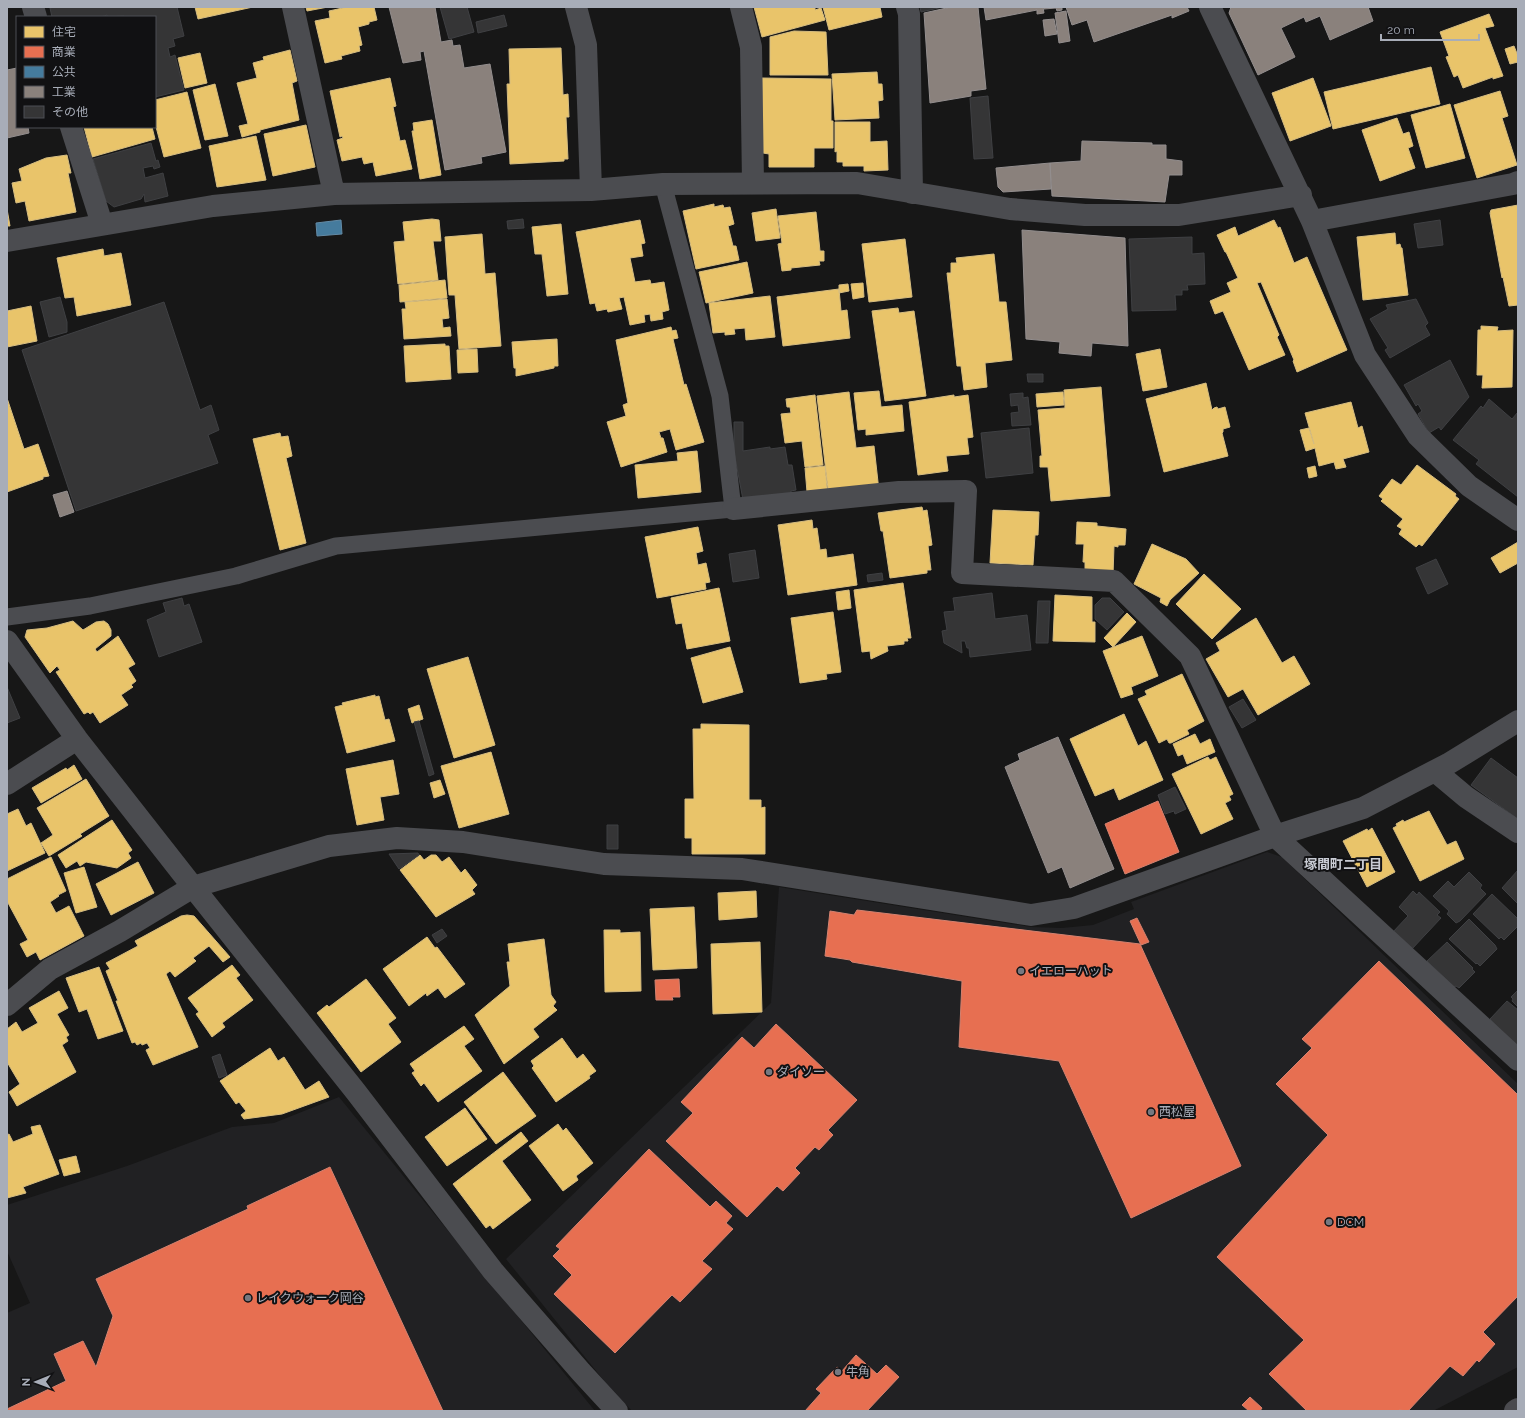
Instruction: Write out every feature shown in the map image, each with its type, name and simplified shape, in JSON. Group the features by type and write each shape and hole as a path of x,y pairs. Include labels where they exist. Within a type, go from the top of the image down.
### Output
{"street":[{"path":"293,7 334,194"},
{"path":"576,7 586,45 591,190"},
{"path":"741,7 751,47 753,183"},
{"path":"907,7 909,14 912,193"},
{"path":"1210,7 1312,221 1365,356 1418,436 1469,486 1518,520"},
{"path":"71,128 102,224"},
{"path":"1312,221 1518,182"},
{"path":"7,240 213,206 334,194 591,190 663,184 857,183 1010,209 1085,215 1179,215 1300,195"},
{"path":"733,509 900,492 966,491 962,573 1114,581 1190,656 1275,836 1518,1060"},
{"path":"7,641 77,739 193,888 356,1092 493,1271 616,1411"},
{"path":"7,1005 50,969 120,931 193,888 329,846 397,838 463,842 604,864 742,870 1031,915 1074,908 1275,836 1363,808 1434,770 1518,721"},
{"path":"7,784 77,739"},
{"path":"1434,770 1466,798 1518,832"}],"lane":[{"path":"7,617 90,606 236,576 336,546 733,509 720,396 663,184"}],"shaded area":[{"path":"1267,852 1282,857 1518,1084 1518,1367 1433,1411 632,1411 605,1382 506,1259 771,1003 779,887 1031,927 1062,928 1093,925 1134,909 1131,902"},
{"path":"339,1097 595,1411 7,1411 7,1313 30,1303 7,1251 7,1205 127,1166 232,1127 274,1123"}],"building: 住宅":[{"path":"195,7 253,7 198,19"},
{"path":"306,7 328,7 307,11"},
{"path":"347,7 374,7 377,20 358,27 362,45 359,46 360,51 341,56 342,59 325,63 315,21 330,18 329,11"},
{"path":"754,7 815,7 815,10 821,8 825,20 762,37"},
{"path":"823,7 880,7 882,17 829,30"},
{"path":"1489,14 1494,26 1485,28 1503,76 1493,79 1493,77 1463,88 1458,75 1454,77 1446,57 1449,56 1440,32"},
{"path":"794,31 826,32 828,75 770,75 770,37"},
{"path":"1514,46 1518,56 1518,62 1510,64 1505,49"},
{"path":"561,48 563,95 568,94 569,117 566,117 568,159 564,159 564,161 510,164 507,84 510,84 509,49"},
{"path":"290,50 297,81 292,83 299,120 260,130 260,132 242,137 239,126 248,124 237,83 257,78 253,63 264,60 263,57"},
{"path":"200,53 207,83 185,88 178,58"},
{"path":"1431,67 1440,104 1333,129 1324,92"},
{"path":"877,72 878,84 882,84 883,100 878,101 879,118 835,120 832,74"},
{"path":"390,78 396,106 393,107 400,141 405,140 412,169 376,176 373,162 364,164 362,157 342,161 337,140 343,138 342,136 340,137 330,91"},
{"path":"762,78 831,79 831,121 833,121 833,148 814,148 814,167 769,167 769,154 763,153"},
{"path":"1313,78 1331,126 1290,141 1272,93"},
{"path":"215,84 228,136 205,140 193,90"},
{"path":"1500,91 1508,116 1502,118 1517,165 1477,178 1454,105"},
{"path":"187,92 201,148 164,157 156,127 156,100"},
{"path":"1450,104 1465,158 1426,168 1411,115"},
{"path":"1397,118 1403,134 1409,132 1413,146 1408,148 1415,168 1380,181 1362,130"},
{"path":"432,120 441,175 420,179 412,131 414,131 413,123"},
{"path":"835,122 870,122 870,142 887,141 888,170 864,171 864,166 843,166 843,162 837,162 837,151 835,152"},
{"path":"306,125 315,167 273,176 264,134"},
{"path":"84,128 152,128 155,139 92,157"},
{"path":"256,136 266,180 217,187 209,146"},
{"path":"67,155 71,173 68,173 76,212 29,221 25,201 16,203 12,183 22,181 19,169 46,158"},
{"path":"714,204 714,207 723,205 724,208 730,207 734,224 728,226 733,246 736,246 739,260 696,269 683,211"},
{"path":"1518,205 1518,305 1509,306 1503,277 1502,278 1490,213 1491,210"},
{"path":"7,209 10,226 7,226"},
{"path":"776,209 780,238 756,241 752,213"},
{"path":"816,212 820,251 824,251 824,261 819,261 820,265 791,268 791,270 782,271 778,244 782,243 778,216"},
{"path":"432,219 439,220 441,241 433,241 438,280 398,284 394,242 405,241 403,222"},
{"path":"640,220 645,243 641,244 643,256 630,258 635,282 650,280 651,284 664,282 669,310 662,312 663,319 651,321 650,314 644,315 645,322 630,325 624,297 619,298 622,309 608,312 607,309 597,311 595,303 590,304 576,232"},
{"path":"1274,220 1278,228 1280,227 1294,263 1307,257 1347,350 1297,372 1293,361 1294,360 1261,282 1257,283 1279,335 1277,337 1285,355 1249,370 1223,311 1215,314 1210,301 1231,292 1227,283 1238,278 1217,235 1235,227 1238,236"},
{"path":"561,224 568,294 547,296 542,254 535,254 532,227"},
{"path":"1395,233 1396,245 1400,244 1402,248 1408,295 1363,300 1357,237"},
{"path":"482,234 485,274 495,273 501,346 459,349 455,295 449,295 445,237"},
{"path":"905,239 912,297 869,302 862,244"},
{"path":"103,249 104,256 121,253 131,305 77,316 74,297 65,298 57,258"},
{"path":"994,254 999,302 1006,302 1012,360 985,363 987,387 964,390 961,366 957,366 947,273 951,273 951,263 957,263 956,258"},
{"path":"747,262 753,293 706,303 699,272"},
{"path":"445,280 447,298 400,302 399,285"},
{"path":"863,283 864,297 853,299 851,284"},
{"path":"848,284 849,291 839,293 839,285"},
{"path":"839,289 841,311 847,310 850,338 783,346 777,297"},
{"path":"770,296 775,337 746,340 745,328 734,329 735,334 725,335 725,332 713,333 709,303"},
{"path":"447,299 449,318 442,319 443,328 450,327 451,336 404,339 402,309 406,309 405,302"},
{"path":"31,306 37,341 7,347 7,311"},
{"path":"898,308 899,313 914,311 926,396 885,401 872,311"},
{"path":"1481,326 1498,327 1497,331 1513,330 1512,387 1482,388 1483,375 1477,375 1478,330 1481,330"},
{"path":"671,327 672,331 676,330 678,338 673,339 684,385 686,384 704,442 676,450 670,429 659,432 661,438 663,438 667,452 621,467 607,422 626,416 623,405 628,403 616,340"},
{"path":"557,339 558,366 516,376 512,342"},
{"path":"445,344 445,346 449,346 451,379 406,382 404,346"},
{"path":"477,349 478,372 458,373 457,350"},
{"path":"1160,349 1167,387 1143,391 1136,354"},
{"path":"1206,383 1212,410 1217,407 1218,409 1225,407 1230,427 1223,429 1222,433 1228,456 1164,472 1146,399"},
{"path":"1101,387 1110,496 1051,501 1048,467 1040,467 1040,456 1042,456 1038,410 1065,408 1064,390"},
{"path":"879,391 881,407 902,405 904,431 866,435 866,429 858,430 854,393"},
{"path":"849,392 856,448 874,446 879,491 829,497 817,396"},
{"path":"1063,392 1064,405 1037,407 1036,394"},
{"path":"815,395 823,465 805,467 802,441 785,443 781,414 791,413 790,407 787,407 786,399"},
{"path":"954,395 954,397 968,395 973,437 967,438 969,454 946,456 948,471 918,475 909,402"},
{"path":"7,398 24,449 38,444 49,476 43,477 43,479 7,492"},
{"path":"1351,402 1358,428 1362,426 1369,452 1343,459 1346,467 1336,469 1334,462 1319,466 1315,448 1306,451 1300,430 1309,428 1314,444 1305,413"},
{"path":"280,433 281,437 288,436 292,456 286,458 306,543 280,550 253,439"},
{"path":"697,451 701,492 638,498 635,465 678,461 677,453"},
{"path":"1417,465 1456,494 1455,496 1459,499 1422,546 1419,544 1416,547 1399,534 1402,529 1397,526 1403,519 1381,501 1383,499 1379,496 1392,479 1401,485"},
{"path":"825,466 828,498 807,492 805,468"},
{"path":"1315,466 1317,476 1309,478 1307,468"},
{"path":"922,507 923,511 927,510 932,545 928,546 931,570 927,570 927,573 890,578 883,531 881,531 878,513"},
{"path":"993,510 1039,512 1038,535 1035,535 1033,565 990,563"},
{"path":"812,520 813,529 817,528 820,550 826,549 827,558 853,554 857,585 788,595 778,525"},
{"path":"1077,522 1097,523 1097,526 1126,529 1125,545 1118,545 1118,547 1114,546 1113,575 1085,571 1085,562 1083,562 1084,544 1076,544"},
{"path":"698,527 703,551 696,553 698,565 706,563 710,582 705,583 706,589 657,598 645,537"},
{"path":"1518,542 1518,563 1500,573 1491,558"},
{"path":"1152,544 1186,559 1199,573 1170,600 1167,606 1160,602 1161,598 1134,584"},
{"path":"1204,574 1241,609 1212,639 1176,604"},
{"path":"903,583 911,638 907,638 908,641 904,641 904,644 887,646 888,651 871,659 870,651 862,652 854,590"},
{"path":"719,588 730,641 687,649 682,623 676,624 671,598"},
{"path":"849,590 851,608 838,610 836,592"},
{"path":"1055,595 1092,597 1092,622 1095,622 1095,642 1053,641"},
{"path":"833,612 841,672 826,674 827,679 800,683 791,618"},
{"path":"1127,613 1136,622 1113,647 1104,638"},
{"path":"1256,618 1282,663 1294,656 1310,684 1258,715 1243,689 1228,697 1206,659 1220,651 1216,643"},
{"path":"73,621 83,630 96,622 104,621 108,624 111,630 111,636 95,649 97,652 118,636 135,664 128,668 136,681 131,685 133,687 121,695 128,705 100,723 93,712 90,714 88,712 84,714 56,672 60,670 57,666 50,673 25,637 27,630 47,628"},
{"path":"1142,636 1158,676 1131,687 1133,694 1121,698 1103,651"},
{"path":"730,647 743,692 703,703 691,658"},
{"path":"468,657 495,745 454,758 427,669"},
{"path":"1182,674 1204,721 1187,730 1189,734 1171,743 1169,743 1167,739 1159,743 1138,699 1147,695 1145,691"},
{"path":"375,695 375,697 379,696 385,720 389,719 395,741 347,753 335,707 343,705 342,703"},
{"path":"419,705 423,719 412,723 408,709"},
{"path":"1124,714 1138,746 1146,741 1163,780 1119,800 1114,788 1095,796 1070,739"},
{"path":"701,724 749,725 749,800 761,800 761,808 765,807 765,854 692,854 692,838 685,838 685,799 694,799 693,729 701,729"},
{"path":"1195,734 1200,744 1210,739 1215,752 1187,764 1183,754 1178,756 1173,744"},
{"path":"491,752 509,814 459,828 441,766"},
{"path":"1208,757 1210,760 1216,757 1233,794 1229,796 1231,800 1225,803 1233,819 1201,834 1172,774"},
{"path":"393,760 399,794 380,797 384,820 357,825 346,769"},
{"path":"74,765 82,779 41,803 32,788 66,768 67,770"},
{"path":"86,779 109,816 80,834 82,836 49,856 41,843 53,835 37,808"},
{"path":"440,780 445,794 434,798 430,783"},
{"path":"18,809 26,826 31,823 45,853 7,871 7,814"},
{"path":"1429,811 1447,845 1456,841 1464,859 1420,881 1393,828 1397,826 1396,824 1403,820 1404,822"},
{"path":"112,820 132,850 128,853 131,858 117,868 86,862 80,866 77,861 66,868 58,855"},
{"path":"1372,828 1395,872 1367,887 1343,841"},
{"path":"420,855 424,860 431,855 436,855 442,862 449,857 461,873 465,869 477,885 472,890 475,894 436,917 400,870"},
{"path":"51,857 66,891 58,895 59,896 50,902 56,913 69,906 84,936 40,960 36,952 27,957 20,944 28,940 7,901 7,879"},
{"path":"138,862 154,893 111,915 96,884"},
{"path":"84,867 97,907 76,913 64,873"},
{"path":"756,891 757,917 719,920 718,893"},
{"path":"694,907 697,968 653,970 650,909"},
{"path":"181,916 194,916 230,957 223,962 209,946 193,958 196,961 175,977 170,971 166,974 198,1047 153,1065 146,1050 150,1048 147,1043 137,1045 135,1042 132,1043 106,971 110,969 106,963 138,946 135,941"},
{"path":"604,930 620,930 620,933 640,932 641,991 605,992"},
{"path":"427,937 435,948 437,947 465,984 445,998 438,988 427,996 426,993 409,1006 383,969"},
{"path":"544,939 551,995 556,1002 553,1006 557,1010 533,1029 539,1037 504,1064 475,1015 510,986 507,962 510,962 508,944"},
{"path":"760,942 762,1012 713,1014 711,944"},
{"path":"232,965 240,975 236,978 253,1000 222,1023 225,1027 212,1037 196,1014 199,1012 188,998"},
{"path":"99,967 123,1031 98,1039 87,1009 79,1012 66,978"},
{"path":"366,979 396,1018 388,1024 401,1042 361,1072 317,1013 327,1005 329,1007"},
{"path":"59,991 68,1008 57,1014 69,1035 66,1037 68,1041 62,1045 76,1072 17,1106 9,1092 20,1084 7,1062 7,1029 16,1022 22,1032 38,1023 29,1008"},
{"path":"464,1026 474,1039 464,1046 482,1071 438,1102 424,1083 421,1086 412,1073 415,1071 410,1064"},
{"path":"562,1038 577,1059 583,1054 596,1071 589,1076 590,1078 556,1102 532,1068 534,1066 531,1061"},
{"path":"270,1048 278,1061 284,1057 305,1090 319,1081 329,1097 282,1114 244,1119 241,1115 246,1111 239,1102 236,1104 220,1081"},
{"path":"503,1072 536,1116 496,1144 464,1102"},
{"path":"465,1108 487,1139 447,1166 425,1137"},
{"path":"558,1124 563,1131 566,1128 593,1163 576,1176 578,1180 563,1191 529,1146"},
{"path":"40,1125 59,1174 23,1187 26,1193 7,1198 7,1135 9,1134 13,1142 33,1134 31,1127"},
{"path":"521,1132 528,1141 502,1161 531,1200 493,1229 490,1225 486,1228 453,1184"},
{"path":"76,1156 80,1172 64,1176 59,1160"}],"building: 商業":[{"path":"1158,801 1179,852 1125,874 1105,824"},
{"path":"857,910 1140,944 1241,1166 1131,1218 1059,1061 959,1047 962,981 825,956 830,911 854,915"},
{"path":"1137,918 1149,942 1141,945 1130,921"},
{"path":"1379,961 1518,1095 1518,1296 1483,1332 1495,1344 1479,1362 1477,1360 1463,1376 1450,1366 1408,1411 1307,1411 1269,1374 1304,1340 1217,1257 1328,1135 1276,1084 1312,1048 1302,1039"},
{"path":"679,979 680,997 672,997 673,1000 656,1000 655,980"},
{"path":"776,1024 857,1100 828,1130 833,1135 819,1150 815,1147 795,1168 800,1173 783,1191 777,1186 747,1217 666,1141 693,1113 681,1102 742,1037 754,1048"},
{"path":"649,1149 710,1207 716,1201 732,1216 726,1223 733,1229 702,1261 712,1269 680,1302 672,1295 615,1353 554,1294 572,1275 553,1256 560,1249 556,1246"},
{"name":"レイクウォーク岡谷","path":"330,1167 443,1411 7,1411 7,1409 66,1381 54,1354 83,1341 96,1367 113,1316 96,1279 248,1209 247,1206"},
{"path":"856,1355 877,1374 886,1365 899,1377 867,1411 805,1411 821,1393 816,1389 837,1367 842,1371"},
{"path":"1250,1397 1262,1408 1260,1411 1249,1411 1242,1405"}],"building: 公共":[{"path":"341,220 342,234 317,236 316,223"}],"building: 工業":[{"path":"389,7 435,7 441,42 452,40 453,46 460,45 464,68 490,64 506,152 481,157 482,163 445,170 424,51 420,52 421,60 403,63"},
{"path":"951,7 978,7 986,89 971,91 971,96 930,103 924,13"},
{"path":"984,7 1043,7 1044,13 1037,14 1037,10 986,20"},
{"path":"1044,7 1062,7 1062,10 1057,11 1056,8 1044,9"},
{"path":"1066,7 1187,7 1189,11 1172,18 1172,15 1094,42 1087,20 1072,25"},
{"path":"1231,7 1368,7 1373,21 1330,40 1320,16 1306,22 1304,17 1281,28 1295,57 1258,75 1229,13"},
{"path":"1066,11 1070,41 1059,43 1055,13"},
{"path":"1054,19 1057,34 1045,36 1043,20"},
{"path":"16,68 16,128 28,128 29,133 7,138 7,70"},
{"path":"1082,141 1152,143 1152,145 1166,145 1166,159 1182,161 1182,175 1169,175 1165,202 1052,196 1050,163 1081,161"},
{"path":"1050,163 1051,189 1003,192 998,187 996,168"},
{"path":"1022,230 1125,238 1128,346 1092,343 1091,356 1059,353 1060,342 1026,339"},
{"path":"67,491 74,512 60,517 53,495"},
{"path":"1058,737 1114,869 1070,888 1062,867 1048,873 1005,767 1020,760 1018,754"}],"building: その他":[{"path":"177,7 184,36 173,39 175,46 168,48 170,57 175,55 184,90 156,97 156,16 52,16 50,8"},
{"path":"440,7 467,7 474,32 449,39"},
{"path":"920,7 943,7 921,12"},
{"path":"504,15 507,26 478,33 476,22"},
{"path":"988,96 993,158 974,159 970,98"},
{"path":"151,143 156,161 158,160 160,167 154,169 153,166 143,168 145,178 163,173 168,196 145,202 144,194 141,199 114,207 106,201 93,159"},
{"path":"523,219 524,228 508,229 507,221"},
{"path":"1440,220 1443,245 1418,248 1414,224"},
{"path":"1192,237 1192,254 1204,253 1205,284 1187,285 1188,290 1182,290 1182,295 1175,295 1176,310 1132,311 1129,239"},
{"path":"60,297 67,322 67,332 49,337 40,302"},
{"path":"1416,299 1428,323 1425,326 1430,335 1390,358 1385,350 1388,348 1370,319 1388,309 1386,305"},
{"path":"164,302 200,410 211,405 219,430 208,435 218,463 76,511 22,350"},
{"path":"1450,360 1469,397 1441,430 1439,427 1429,433 1418,414 1422,411 1418,404 1416,406 1404,385"},
{"path":"1027,374 1043,374 1043,382 1028,382"},
{"path":"1023,393 1023,398 1028,397 1031,425 1012,426 1011,413 1019,412 1018,405 1011,406 1010,394"},
{"path":"1489,399 1512,419 1518,412 1518,497 1476,464 1479,460 1453,440 1481,406 1483,408"},
{"path":"734,422 743,422 743,451 770,447 770,449 785,447 788,465 792,465 796,490 791,491 791,493 744,505 734,452"},
{"path":"1029,428 1033,473 986,478 981,433"},
{"path":"755,550 759,578 733,582 729,554"},
{"path":"1436,559 1448,584 1428,594 1416,568"},
{"path":"882,573 883,580 868,582 867,575"},
{"path":"992,593 995,619 1027,615 1031,650 970,657 969,648 967,648 965,641 961,641 962,653 944,643 942,631 947,630 944,612 955,611 953,598"},
{"path":"182,598 184,606 189,604 202,642 159,657 147,620 166,612 163,603"},
{"path":"1102,598 1110,598 1124,612 1107,630 1095,619 1095,605"},
{"path":"1038,601 1050,601 1048,643 1036,643"},
{"path":"7,687 20,718 7,723"},
{"path":"1243,699 1256,720 1242,728 1229,707"},
{"path":"419,721 434,774 429,776 414,722"},
{"path":"1491,758 1518,778 1518,819 1471,785"},
{"path":"1175,787 1186,809 1175,814 1174,811 1165,814 1158,795"},
{"path":"607,825 618,825 618,849 607,849"},
{"path":"418,853 419,855 399,869 389,854"},
{"path":"1518,870 1518,904 1502,888"},
{"path":"1469,872 1482,885 1480,888 1486,894 1460,921 1456,923 1447,914 1449,911 1433,896 1448,881 1454,887"},
{"path":"1413,891 1417,895 1419,892 1440,912 1437,915 1441,918 1411,950 1392,933 1408,916 1399,907"},
{"path":"1492,894 1518,919 1518,926 1504,940 1501,937 1499,939 1473,914"},
{"path":"1469,919 1495,945 1497,949 1480,966 1449,939"},
{"path":"442,929 447,936 437,943 432,935"},
{"path":"1447,942 1473,968 1472,969 1475,972 1459,988 1456,986 1454,987 1427,961"},
{"path":"1518,990 1518,1007 1512,1001 1513,999 1511,997"},
{"path":"1507,1001 1518,1010 1518,1049 1490,1019"},
{"path":"220,1054 227,1075 219,1078 212,1057"}],"place":[{"name":"イエローハット","path":"1021,971"},
{"name":"ダイソー","path":"769,1072"},
{"name":"西松屋","path":"1151,1112"},
{"name":"DCM","path":"1329,1222"},
{"name":"レイクウォーク岡谷","path":"248,1298"},
{"name":"牛角","path":"838,1372"}],"district":[{"name":"塚間町二丁目","path":"1343,864"}]}
